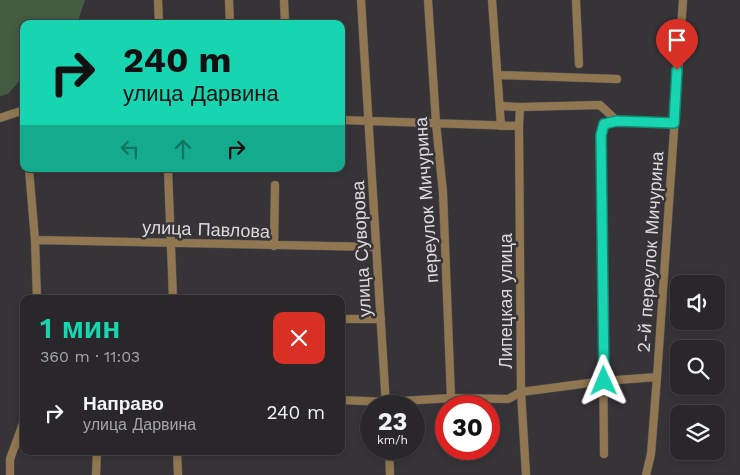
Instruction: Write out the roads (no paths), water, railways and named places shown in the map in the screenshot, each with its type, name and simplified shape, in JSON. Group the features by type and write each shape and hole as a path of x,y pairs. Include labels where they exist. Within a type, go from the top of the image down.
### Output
{"street":[{"path":"158,0 160,20"},
{"path":"228,0 230,20"},
{"path":"284,0 285,20"},
{"name":"улица Суворова","path":"361,0 385,395"},
{"name":"переулок Мичурина","path":"428,0 436,123 443,193 451,395"},
{"path":"492,0 501,126"},
{"path":"576,0 579,64"},
{"name":"2-й переулок Мичурина","path":"646,475 650,454 657,376 683,0"},
{"path":"498,75 617,78"},
{"path":"500,106 600,105 617,121"},
{"name":"Липецкая улица","path":"520,107 521,392 526,475"},
{"path":"0,118 20,111"},
{"path":"345,120 519,126"},
{"path":"604,454 601,135 604,124 617,121 674,123"},
{"path":"29,172 35,240 37,295"},
{"path":"168,172 173,295"},
{"path":"274,246 275,185"},
{"name":"улица Павлова","path":"35,240 376,248"},
{"path":"345,319 380,319"},
{"path":"500,399 508,399 521,392 657,376"},
{"path":"345,400 360,402"},
{"path":"10,475 10,459 20,432"},
{"path":"96,475 97,455"},
{"path":"177,455 178,475"},
{"path":"389,460 390,475"}]}
